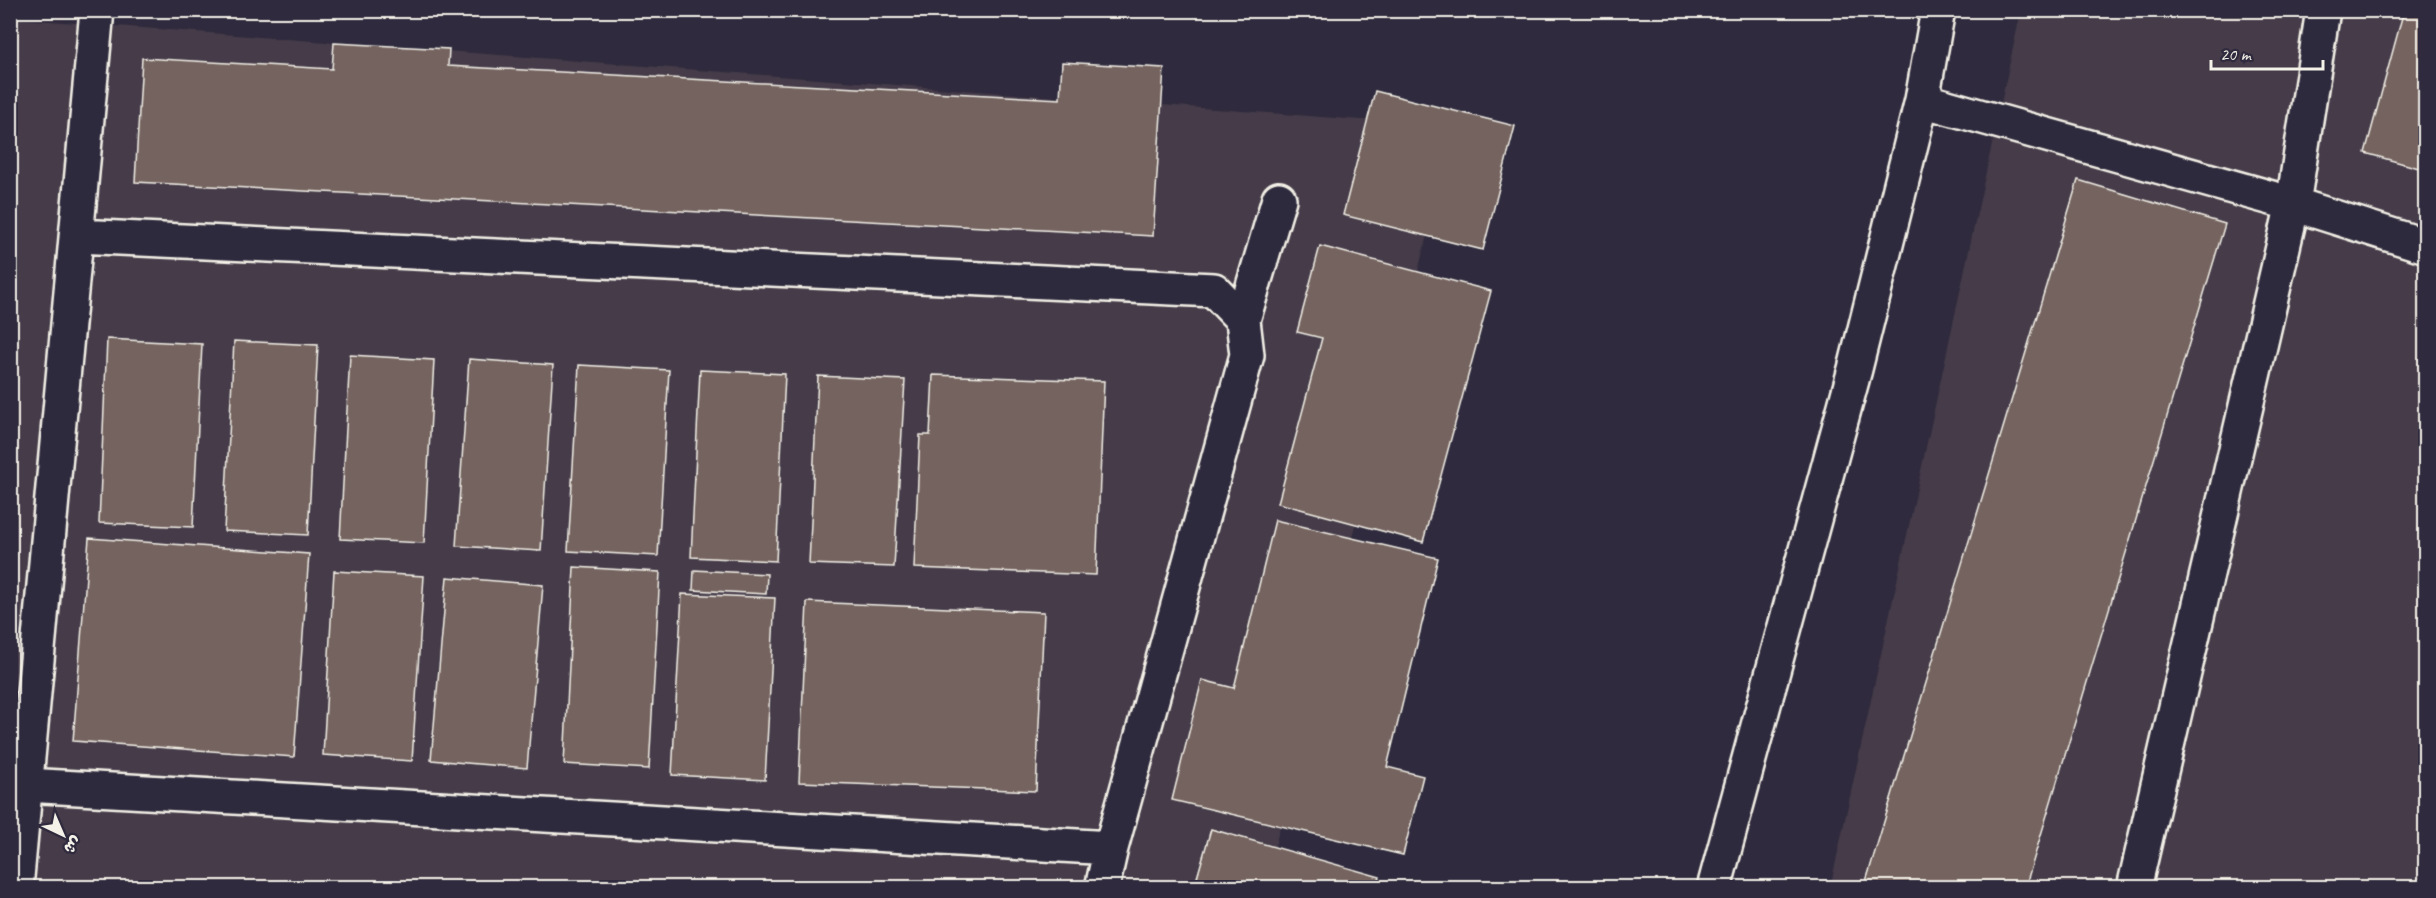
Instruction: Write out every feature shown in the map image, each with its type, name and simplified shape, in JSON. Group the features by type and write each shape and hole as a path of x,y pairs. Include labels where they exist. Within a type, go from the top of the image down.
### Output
{"street":[{"path":"16,888 97,10"},
{"path":"1714,888 1855,369 1922,100 1938,10"},
{"path":"2134,888 2293,204 2323,10"},
{"path":"1922,100 2293,204 2426,246"},
{"path":"1102,888 1111,848 1247,355 1243,320 1279,199"},
{"path":"77,237 1214,290 1243,320"},
{"path":"26,785 1111,848"}],"shaded area":[{"path":"2021,11 2425,11 2425,887 1830,888"},
{"path":"10,18 1454,127 1265,887 11,887"}],"building":[{"path":"2404,10 2426,10 2426,170 2365,153"},
{"path":"334,43 449,49 448,66 1060,99 1062,62 1164,68 1153,236 135,182 142,58 332,69"},
{"path":"1375,91 1515,126 1483,250 1343,215"},
{"path":"2078,180 2225,224 2025,888 1864,888"},
{"path":"1320,246 1491,291 1423,542 1278,503 1322,338 1297,332"},
{"path":"107,339 202,344 193,527 99,523"},
{"path":"234,341 318,345 308,535 224,531"},
{"path":"350,355 434,360 424,543 340,539"},
{"path":"469,359 553,365 541,551 456,546"},
{"path":"579,365 669,370 658,556 568,551"},
{"path":"700,370 785,374 776,561 691,557"},
{"path":"933,375 1104,381 1096,575 914,568 920,435 930,435"},
{"path":"818,376 905,380 894,567 809,564"},
{"path":"1275,520 1438,558 1387,767 1423,776 1403,855 1172,800 1202,680 1234,688"},
{"path":"89,538 309,554 294,757 73,741"},
{"path":"574,567 660,572 649,769 564,764"},
{"path":"694,570 767,574 766,594 693,590"},
{"path":"334,571 424,576 412,761 323,755"},
{"path":"447,577 543,585 527,768 431,760"},
{"path":"682,594 775,598 765,780 672,775"},
{"path":"807,602 1044,612 1036,791 799,782"},
{"path":"1211,829 1380,877 1377,888 1194,888"}]}
